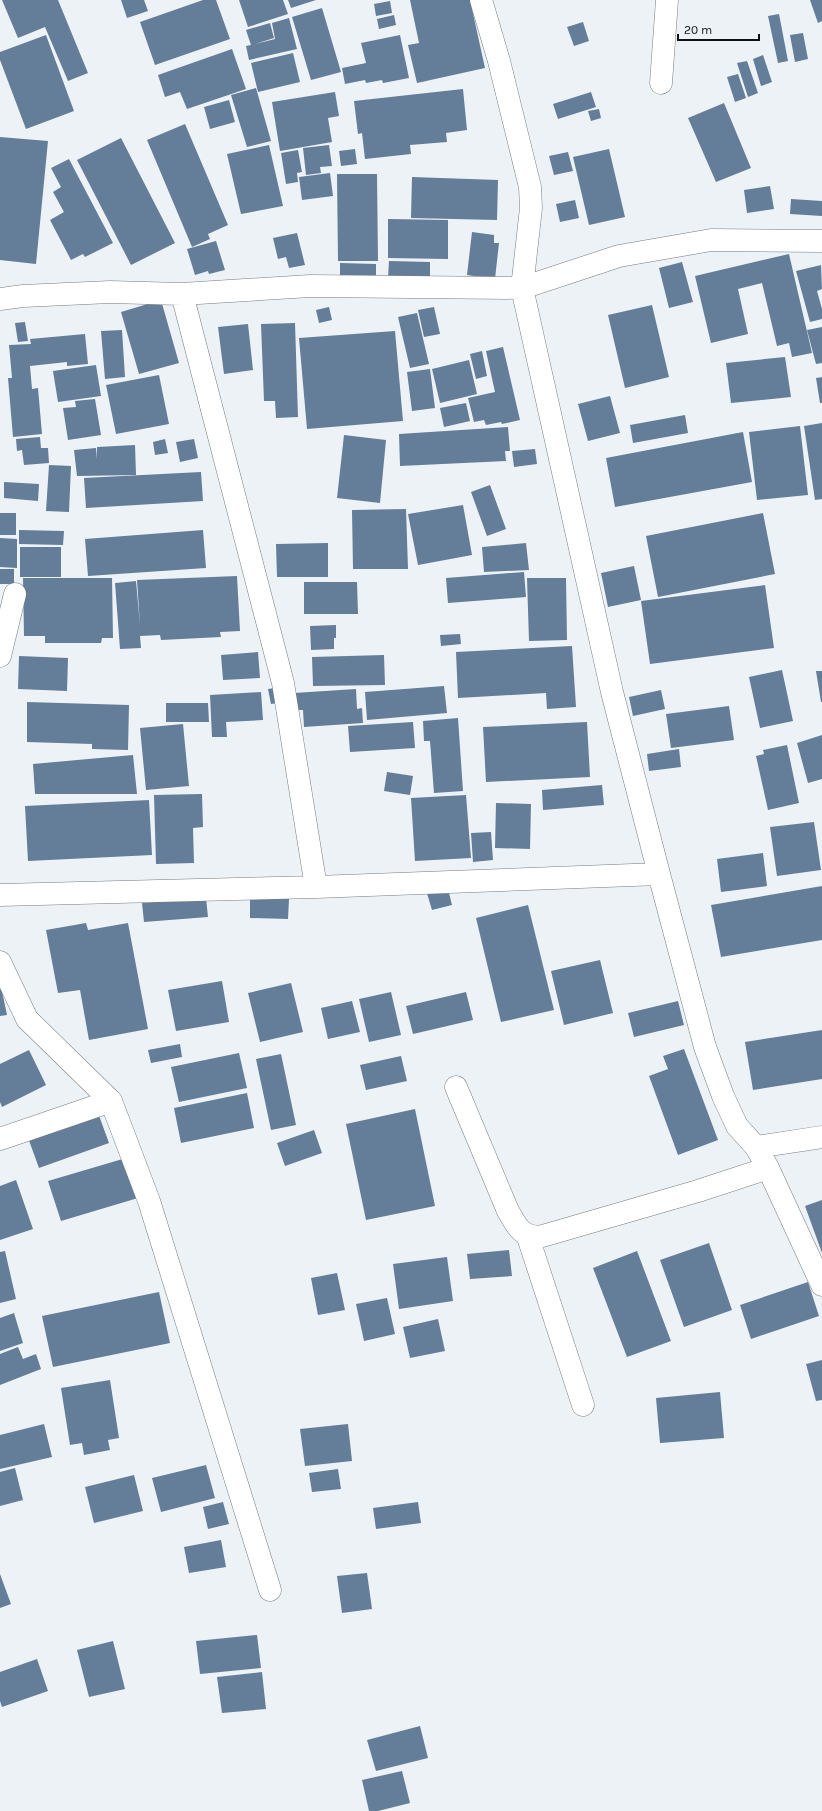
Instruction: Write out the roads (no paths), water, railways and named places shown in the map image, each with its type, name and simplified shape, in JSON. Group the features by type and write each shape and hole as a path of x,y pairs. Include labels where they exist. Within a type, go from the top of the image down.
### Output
{"street":[{"path":"481,0 499,61 530,186 531,208 522,288 612,692 659,874 703,1039 714,1074 737,1126 756,1147 768,1168 822,1285"},
{"path":"662,83 667,0"},
{"path":"0,300 23,296 110,292 182,294 310,286 522,288 619,256 711,240 822,241"},
{"path":"182,294 283,683 316,887"},
{"path":"0,656 15,594"},
{"path":"0,895 316,887 659,874"},
{"path":"0,962 27,1019 111,1101 149,1201 270,1590"},
{"path":"456,1087 508,1211 519,1228 528,1236 583,1405"},
{"path":"0,1139 111,1101"},
{"path":"756,1147 822,1137"},
{"path":"528,1236 539,1237 698,1191 768,1168"}]}
